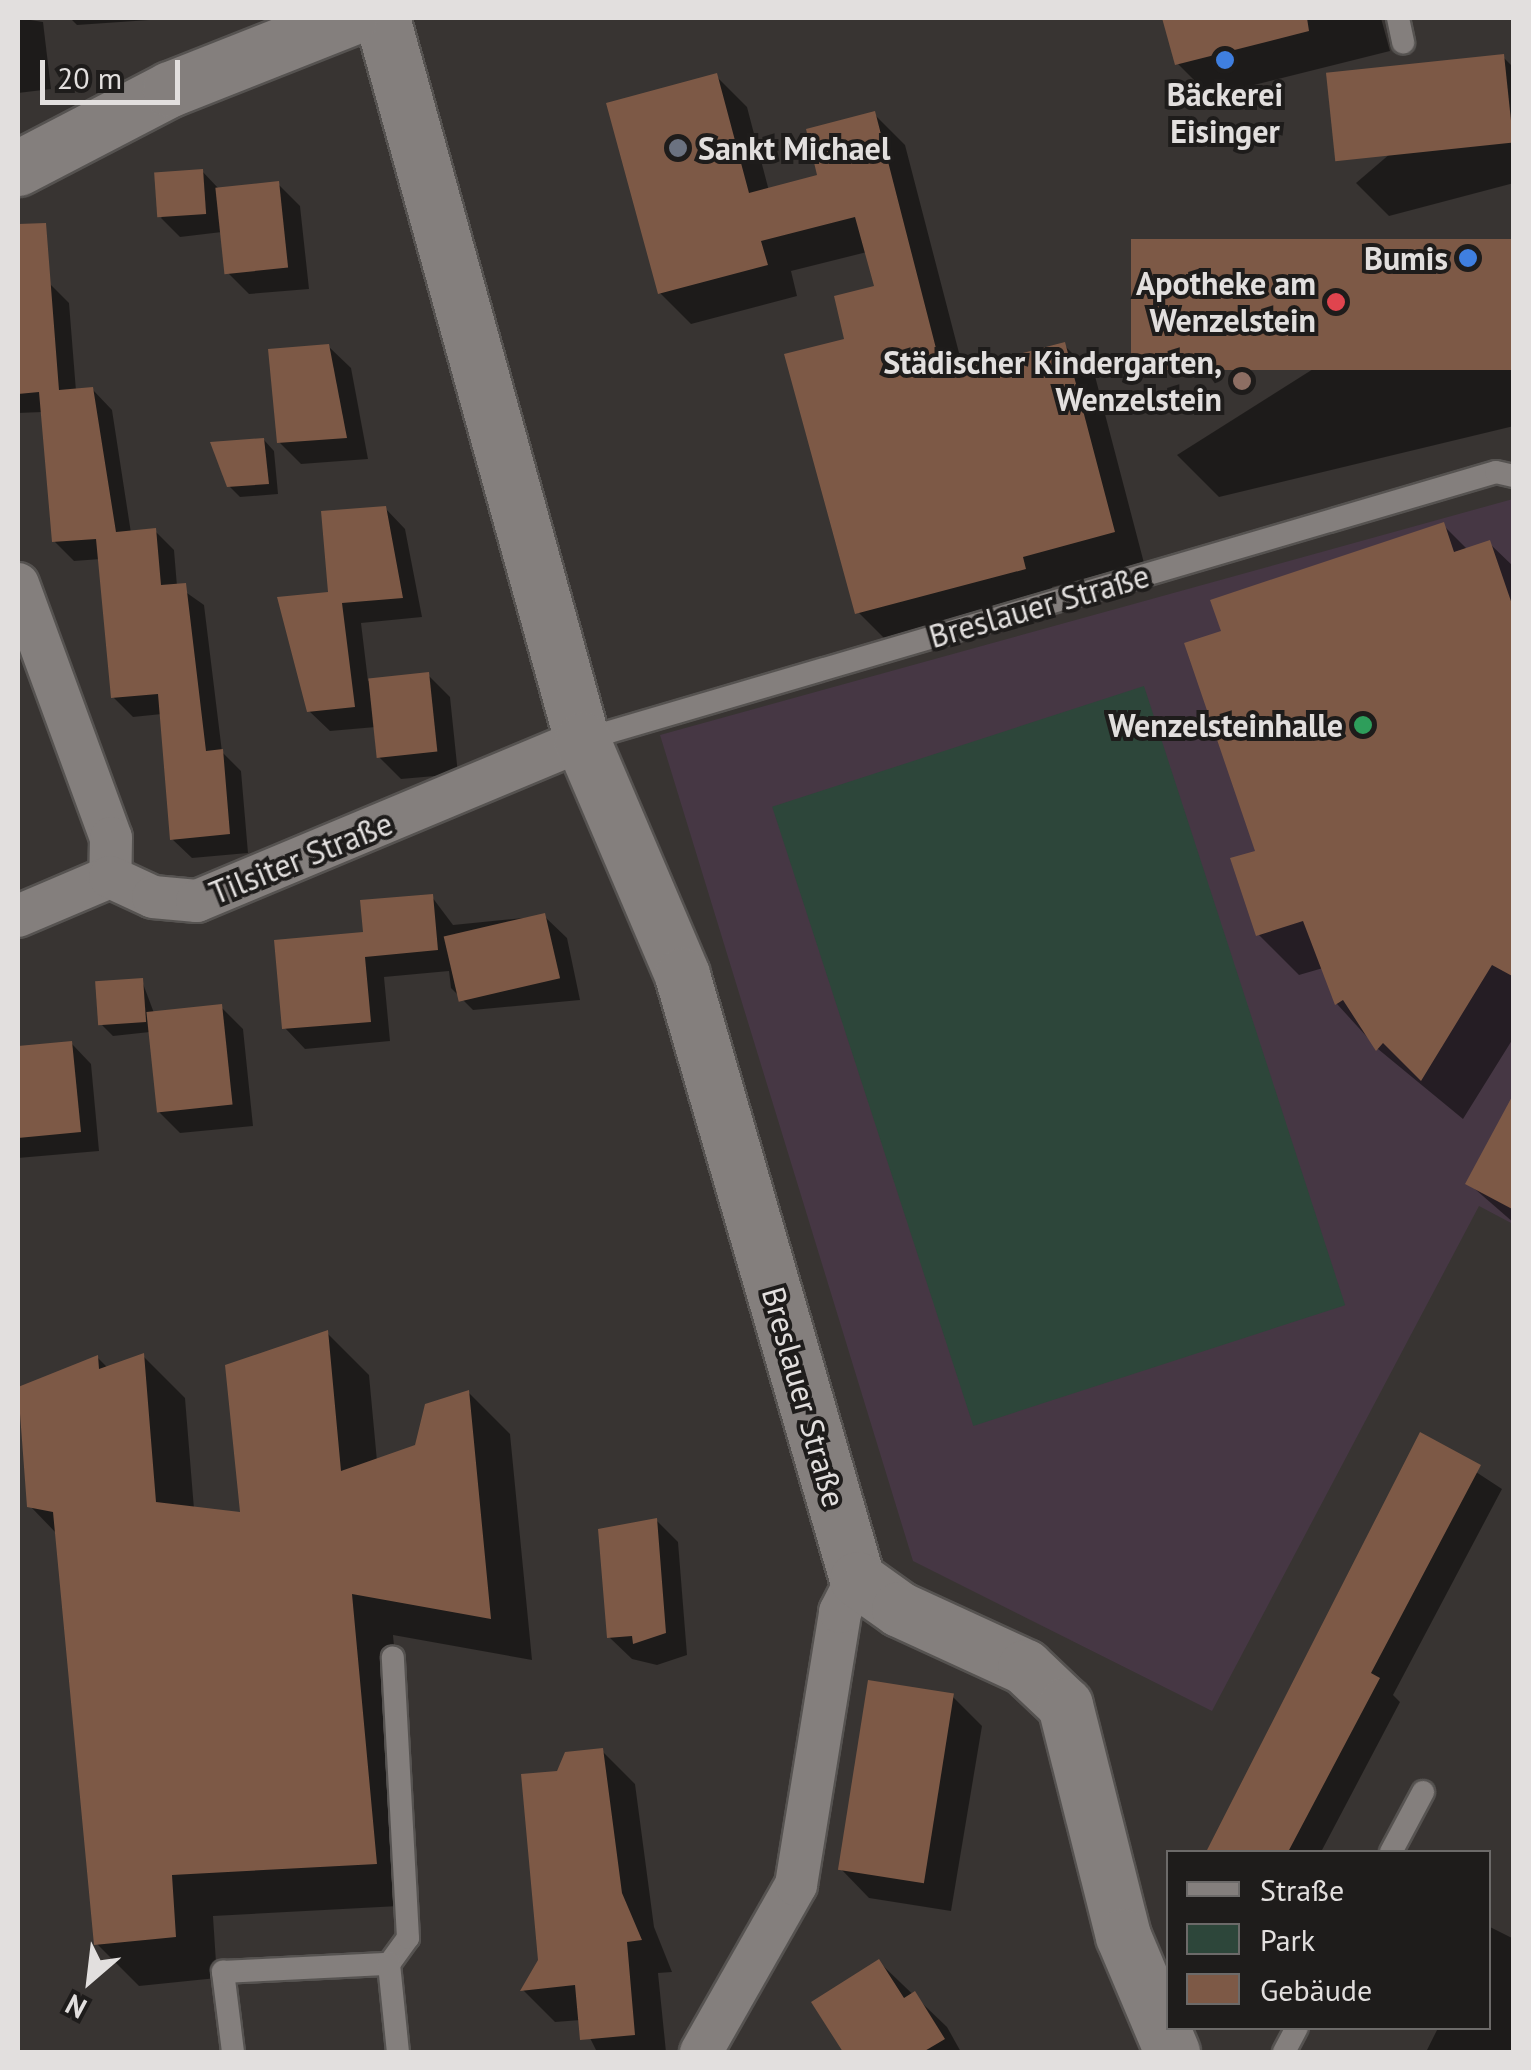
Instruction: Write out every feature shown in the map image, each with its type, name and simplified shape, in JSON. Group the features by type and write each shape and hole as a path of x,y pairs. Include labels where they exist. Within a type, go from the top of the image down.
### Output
{"street":[{"path":"18,168 276,30 349,18"},
{"name":"Breslauer Straße","path":"382,18 582,740 682,976 856,1579"},
{"path":"18,584 111,838 110,878 18,916"},
{"name":"Tilsiter Straße","path":"110,878 153,897 197,901 582,740"},
{"path":"701,2052 796,1885 840,1612 856,1579 899,1609 1025,1667 1065,1705 1122,1936 1172,2052"}],"lane":[{"path":"1398,18 1403,42"},
{"name":"Breslauer Straße","path":"582,740 1505,474"},
{"path":"393,1657 408,1938 389,1964 398,2052"},
{"path":"1392,1850 1424,1792"},
{"path":"233,2052 224,1972 389,1964"},
{"path":"1284,2052 1297,2030"}],"shaded area":[{"path":"1513,499 1513,1224 1479,1206 1212,1711 913,1561 660,735"}],"green space":[{"path":"1144,686 1345,1305 973,1426 772,807"}],"building":[{"path":"1162,18 1307,18 1309,31 1175,65"},
{"path":"1504,54 1513,143 1335,161 1326,73"},
{"path":"717,73 749,193 817,175 806,129 875,111 939,360 951,357 954,371 1065,342 1115,532 1023,557 1026,569 855,614 784,354 844,339 834,296 874,286 855,217 761,241 768,265 658,294 606,103"},
{"path":"203,169 206,214 157,217 154,172"},
{"path":"279,181 288,268 224,274 215,188"},
{"path":"46,223 59,390 93,387 116,532 156,528 161,585 186,583 206,751 223,749 230,834 170,840 158,694 111,698 96,539 52,542 39,392 18,394 18,224"},
{"path":"1131,239 1514,239 1514,370 1131,370"},
{"path":"329,344 347,438 277,443 268,349"},
{"path":"264,438 269,484 227,487 210,442"},
{"path":"386,506 403,598 342,603 355,707 307,712 277,597 328,592 321,511"},
{"name":"Wenzelsteinhalle","path":"1444,522 1454,552 1490,540 1514,610 1514,977 1492,965 1421,1081 1383,1043 1376,1051 1343,1000 1335,1005 1303,921 1256,936 1230,858 1255,851 1184,643 1221,631 1210,600"},
{"path":"429,672 437,752 377,758 368,678"},
{"path":"433,894 438,950 365,957 371,1022 282,1029 274,940 363,932 360,900"},
{"path":"545,913 560,978 459,1002 444,936"},
{"path":"143,978 146,1022 98,1025 95,981"},
{"path":"222,1004 233,1104 157,1112 146,1012"},
{"path":"72,1041 81,1132 18,1138 18,1046"},
{"path":"1514,1093 1514,1210 1465,1184"},
{"path":"328,1330 341,1471 415,1445 425,1404 469,1390 491,1619 352,1594 377,1864 172,1875 176,1937 94,1945 53,1512 27,1507 18,1387 98,1355 99,1369 144,1353 156,1502 240,1512 225,1365"},
{"path":"1420,1432 1481,1465 1371,1673 1380,1678 1289,1850 1207,1850"},
{"path":"657,1518 666,1633 633,1644 632,1636 607,1638 598,1529"},
{"path":"868,1680 954,1694 924,1883 838,1870"},
{"path":"603,1748 622,1893 642,1940 627,1942 635,2035 580,2040 575,1985 520,1991 538,1960 521,1774 557,1771 565,1752"},
{"path":"879,1959 904,1998 915,1991 945,2039 923,2052 843,2052 811,2002"}],"place":[{"name":"Bäckerei Eisinger","path":"1225,60"},
{"name":"Sankt Michael","path":"678,148"},
{"name":"Bumis","path":"1468,258"},
{"name":"Apotheke am Wenzelstein","path":"1336,302"},
{"name":"Städischer Kindergarten, Wenzelstein","path":"1242,381"},
{"name":"Wenzelsteinhalle","path":"1363,725"}]}
